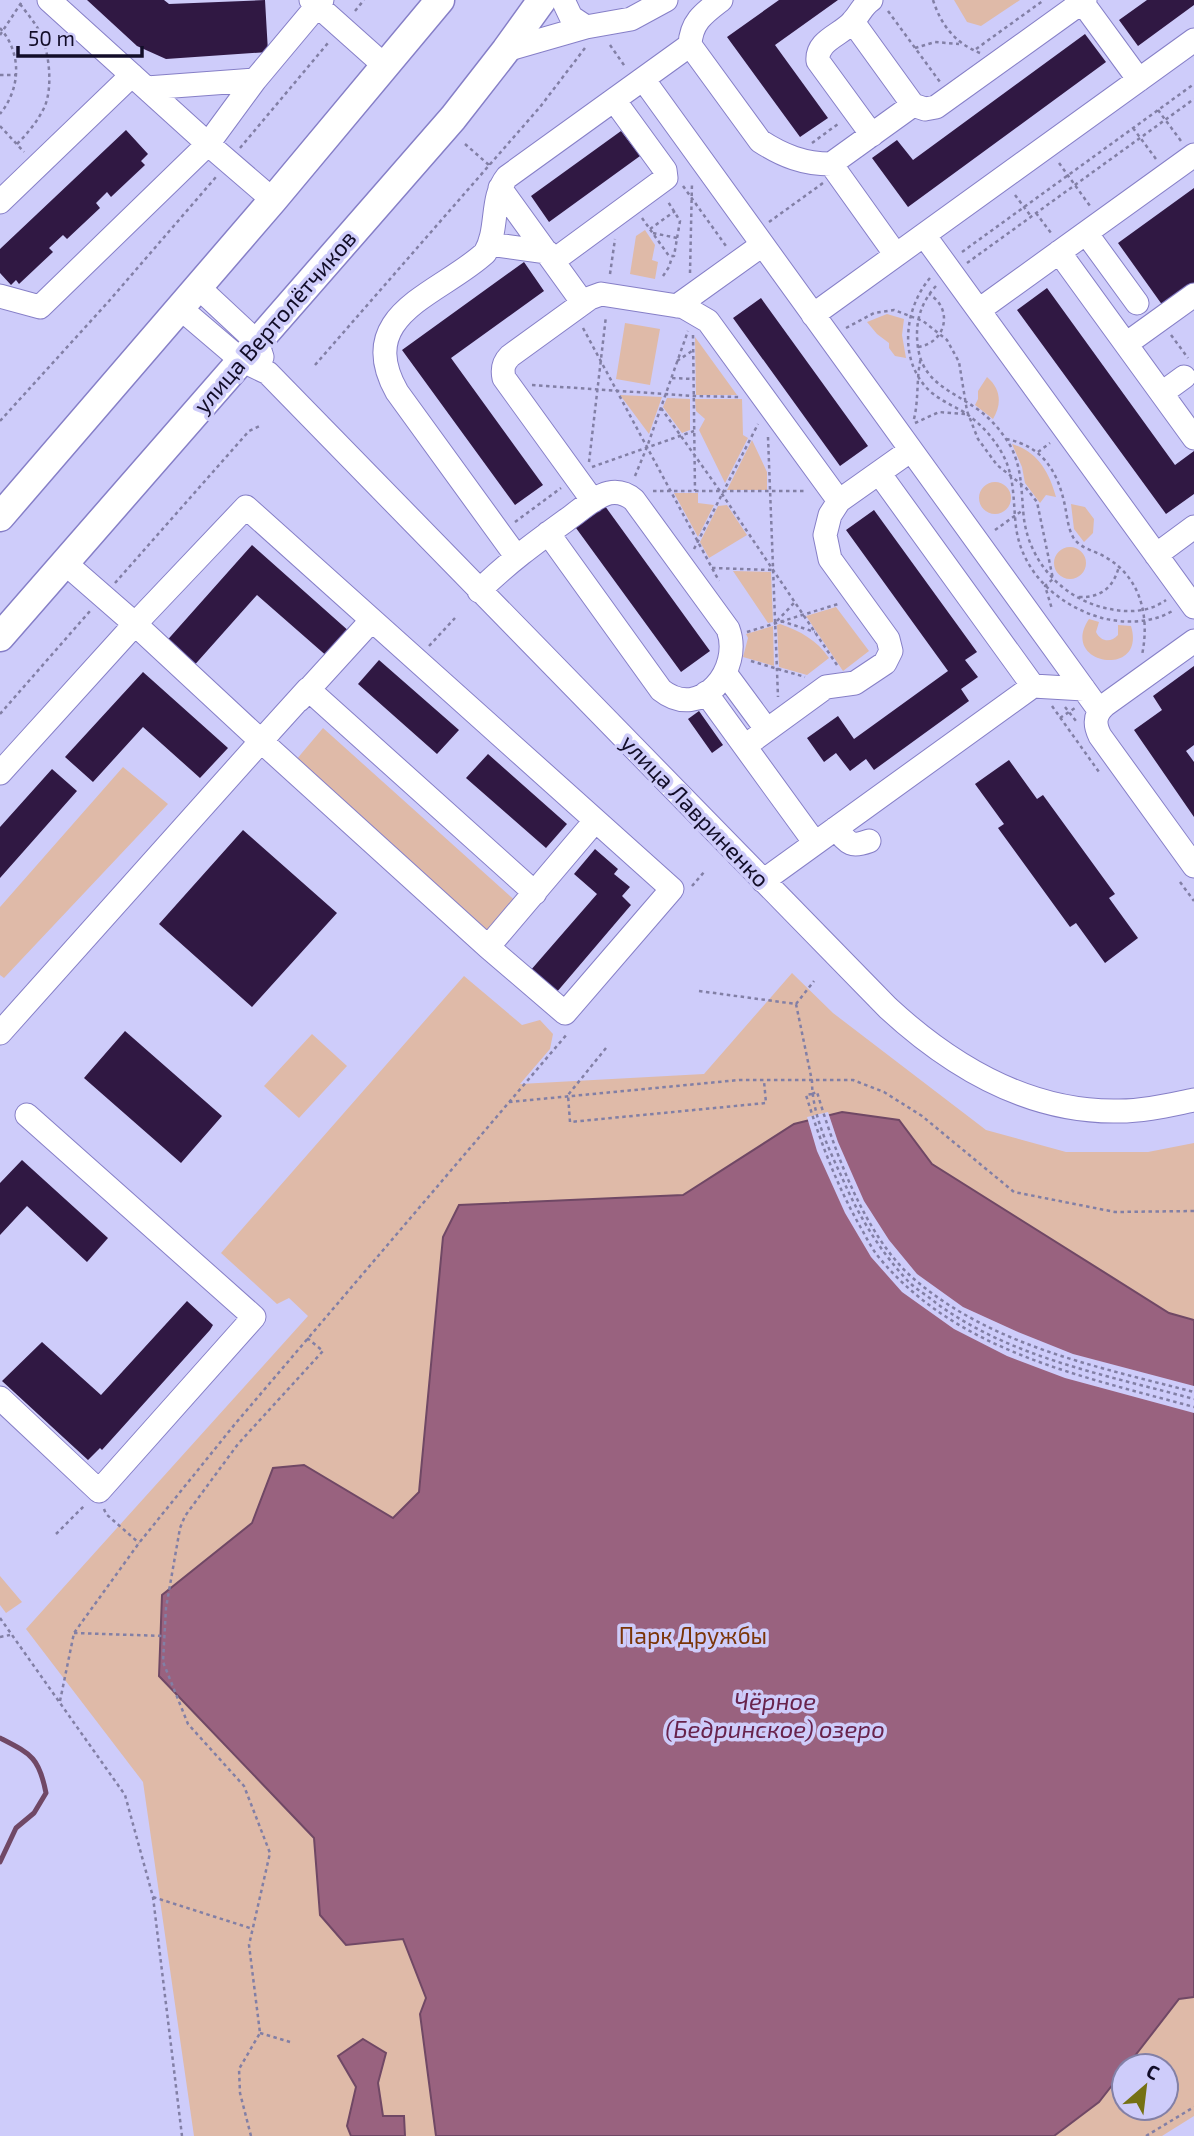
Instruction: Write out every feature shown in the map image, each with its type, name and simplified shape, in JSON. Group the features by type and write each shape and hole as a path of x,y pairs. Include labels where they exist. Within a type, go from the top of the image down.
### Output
{"main road":[{"path":"0,517 273,201 440,0"},
{"name":"улица Вертолётчиков","path":"0,637 453,118 542,0"}],"street":[{"path":"49,0 273,201"},
{"path":"563,0 571,17 586,37"},
{"path":"506,51 586,37 631,19 666,0"},
{"path":"516,556 397,392 388,376 385,363 387,337 397,317 481,257 490,244 500,188 507,177 691,45 695,22 721,0"},
{"path":"834,169 872,135 913,105 930,109 950,97 1083,1 1139,80"},
{"path":"0,296 40,307 208,144 317,2 385,66"},
{"path":"872,135 817,57 822,46 867,7 913,105"},
{"path":"813,315 1194,40"},
{"path":"691,45 760,141 791,158 834,169 896,255"},
{"path":"0,202 37,167 140,82 255,80"},
{"path":"640,81 708,169 1099,710"},
{"path":"490,244 550,256 624,209 661,181 665,170 614,100"},
{"path":"979,310 1193,156"},
{"path":"500,188 550,256 578,306"},
{"path":"1094,227 1137,303"},
{"path":"925,235 1194,607"},
{"path":"688,308 738,262 758,239"},
{"path":"1061,251 1161,393 1191,426"},
{"path":"198,287 249,351"},
{"path":"593,501 508,384 503,372 507,359 578,306 596,296 608,294 688,308 708,321 836,496"},
{"path":"1126,344 1194,295"},
{"path":"180,308 249,351"},
{"name":"улица Лавриненко","path":"249,351 479,591 908,1027 948,1057 995,1084 1042,1101 1098,1111 1158,1108 1194,1100"},
{"path":"1161,393 1184,377"},
{"path":"744,746 826,687 862,680 885,663 891,651 888,639 830,559 826,546 827,524 836,496 879,473 911,450"},
{"path":"879,473 1033,686"},
{"path":"479,591 516,556 548,533 593,501 611,493 628,493 728,629 729,655 720,682 698,698 672,698 662,690 548,533"},
{"path":"0,773 135,624 246,507 671,889 565,1013 488,947 135,624 65,563"},
{"path":"1156,555 1194,527"},
{"path":"0,1033 371,621"},
{"path":"1194,641 1099,710 1095,722 1100,736 1194,866"},
{"path":"729,655 773,726"},
{"path":"1033,686 1084,689"},
{"path":"763,881 836,828 1014,713 1033,686"},
{"path":"308,690 535,893"},
{"path":"706,693 815,843"},
{"path":"488,947 595,821"},
{"path":"836,828 848,842 859,845 869,841"},
{"path":"0,1398 99,1491 254,1317 27,1115"}],"path":[{"path":"0,35 1,29 23,0"},
{"path":"0,421 109,301 364,0"},
{"path":"933,0 942,23 963,45"},
{"path":"974,50 1044,0"},
{"path":"17,144 31,130 46,105 49,73 46,47 38,28 20,4"},
{"path":"867,7 915,48 950,97"},
{"path":"0,114 11,98 17,65 13,48 1,29"},
{"path":"315,365 545,101 586,37"},
{"path":"915,48 935,42 963,45 994,57 1005,57"},
{"path":"610,45 640,81"},
{"path":"0,75 16,75"},
{"path":"1158,110 1193,156"},
{"path":"791,158 855,112"},
{"path":"0,126 37,167"},
{"path":"1133,128 1167,175"},
{"path":"465,144 489,165"},
{"path":"1047,146 1094,227"},
{"path":"695,491 693,351 688,308 691,197 692,182 708,169"},
{"path":"758,239 834,169"},
{"path":"1003,178 1030,217"},
{"path":"663,276 675,254 680,221 661,181 677,179 738,262"},
{"path":"588,469 608,294 624,209 651,231 671,257"},
{"path":"651,231 675,211"},
{"path":"1036,213 1061,251"},
{"path":"651,231 678,238"},
{"path":"918,347 932,343 941,333 944,323 943,309 938,300 929,294"},
{"path":"578,306 600,360 724,589"},
{"path":"688,308 672,378 628,493 770,491 836,496"},
{"path":"831,339 865,317 889,310 923,321 941,333 959,362 968,415 975,434 989,455 1026,488 1037,502 1053,579"},
{"path":"677,360 693,351"},
{"path":"921,357 917,380 919,402 913,425 928,415 939,412 968,415"},
{"path":"672,378 694,379"},
{"path":"508,384 766,402"},
{"path":"766,402 776,668 773,726"},
{"path":"684,568 766,402"},
{"path":"661,408 722,492 815,632 841,685"},
{"path":"0,714 249,431 262,425"},
{"path":"1006,439 1027,445 1047,461 1060,484 1070,530 1076,541 1119,566 1134,585 1143,610 1145,638 1140,662"},
{"path":"978,542 1023,510"},
{"path":"1075,596 1092,597 1103,593 1114,581 1119,566"},
{"path":"712,568 773,570"},
{"path":"775,623 859,598"},
{"path":"729,655 775,623 795,602"},
{"path":"415,661 455,618"},
{"path":"781,621 815,632"},
{"path":"729,655 841,685"},
{"path":"689,889 705,871"},
{"path":"814,981 796,1004 812,1094 827,1146 855,1206 880,1248 909,1282 958,1319 1012,1345 1069,1366 1194,1399"},
{"path":"699,991 796,1004"},
{"path":"60,1701 74,1633 139,1543 307,1338 568,1033"},
{"path":"606,1048 568,1095 570,1122 766,1103 764,1080"},
{"path":"509,1102 739,1080 853,1080 884,1092 922,1116 1014,1192 1115,1212 1194,1211"},
{"path":"1194,1392 1072,1360 1015,1339 961,1313 913,1278 884,1244 859,1202 832,1144 817,1092 806,1095 822,1147 850,1208 875,1253 905,1287 956,1324 1009,1351 1066,1373 1194,1406"},
{"path":"251,2136 240,2093 239,2069 260,2034 249,1945 270,1853 244,1786 188,1724 163,1662 164,1636 166,1608 180,1528 185,1516 238,1444 323,1351 307,1338"},
{"path":"56,1534 99,1491 106,1514 139,1543"},
{"path":"0,1618 125,1795 153,1897 183,2136"},
{"path":"74,1633 164,1636"},
{"path":"0,1637 12,1634"},
{"path":"153,1897 253,1929"},
{"path":"260,2034 290,2042"},
{"path":"1146,2136 1194,2107"}],"green space":[{"path":"954,0 1020,0 981,26 967,22"},
{"path":"645,230 655,245 652,260 658,262 655,279 630,274 636,236"},
{"path":"887,314 904,319 902,335 906,358 895,356 889,343 867,322"},
{"path":"625,323 660,329 650,385 616,379"},
{"path":"695,337 737,395 696,395"},
{"path":"987,377 999,397 993,419 975,405 978,391"},
{"path":"620,395 662,397 649,434"},
{"path":"667,398 690,399 690,430 682,433 663,407"},
{"path":"695,399 742,399 743,435 748,438 725,483 699,430 705,419 696,411"},
{"path":"752,440 767,472 767,490 727,490"},
{"path":"1012,444 1029,452 1041,464 1056,497 1046,495 1040,503 1025,483 1022,467"},
{"path":"995,482 1006,487 1011,498 1006,509 995,514 984,509 979,498 984,487"},
{"path":"674,493 698,493 698,503 714,505 698,537"},
{"path":"1071,504 1085,507 1094,519 1093,533 1084,542 1074,529"},
{"path":"727,505 747,535 709,558 700,542 718,506"},
{"path":"1070,547 1081,552 1086,563 1081,574 1070,579 1059,574 1054,563 1059,552"},
{"path":"733,571 771,572 773,622 768,623"},
{"path":"836,607 869,651 843,671 806,616"},
{"path":"1089,619 1099,622 1096,632 1106,640 1118,635 1118,625 1131,626 1133,643 1127,654 1117,659 1104,660 1093,655 1085,647 1083,635"},
{"path":"777,625 808,637 829,658 807,675 779,667"},
{"path":"773,626 774,666 743,657 748,638 746,634"},
{"path":"323,728 520,905 492,937 296,760"},
{"path":"123,767 168,804 4,978 0,975 0,907"},
{"name":"Чёрное (Бедринское) озеро","path":"792,973 833,1013 986,1130 1066,1152 1148,1152 1194,1143 1194,2116 1162,2136 194,2136 143,1782 26,1629 308,1316 289,1298 277,1304 221,1253 464,976 522,1025 540,1020 553,1034 550,1049 520,1084 704,1074"},
{"path":"312,1034 347,1066 299,1118 264,1086"},
{"path":"0,1576 22,1602 6,1613 0,1605"}],"water":[{"name":"Чёрное (Бедринское) озеро","path":"842,1112 899,1120 932,1164 1169,1313 1194,1320 1194,1997 1179,1999 1138,2052 1110,2052 1110,2088 1099,2102 1054,2136 436,2136 420,2014 426,1998 403,1939 346,1945 320,1915 314,1838 159,1676 162,1595 252,1523 273,1468 304,1465 393,1518 419,1492 443,1237 459,1205 683,1195 794,1124"},
{"path":"363,2039 386,2053 378,2083 383,2116 404,2116 405,2136 351,2136 347,2126 356,2087 338,2056"}],"pier":[{"path":"828,1112 864,1201 889,1240 917,1274 963,1307 1018,1332 1073,1354 1194,1386 1194,1413 1065,1378 1007,1356 954,1329 902,1292 871,1257 845,1213 817,1151 807,1117"}],"building":[{"path":"87,0 164,0 169,4 265,0 268,52 166,59 137,46"},
{"path":"779,0 838,0 775,45 828,118 800,137 727,37"},
{"path":"1147,0 1194,0 1194,5 1138,46 1119,20"},
{"path":"1085,34 1106,62 908,207 872,158 897,140 913,160"},
{"path":"126,130 148,154 141,161 145,165 111,197 107,192 96,203 100,208 67,239 63,235 49,248 53,252 19,284 16,280 11,285 0,273 0,249"},
{"path":"621,131 640,156 549,222 531,196"},
{"path":"1194,188 1194,284 1163,306 1118,243"},
{"path":"524,262 544,291 451,358 543,485 515,505 402,350"},
{"path":"1047,288 1175,465 1194,451 1194,494 1166,514 1017,310"},
{"path":"761,298 868,446 840,466 733,318"},
{"path":"605,506 710,651 681,672 576,528"},
{"path":"874,510 977,652 965,660 978,677 961,689 969,701 874,770 866,759 850,771 836,753 824,762 807,738 838,716 854,739 948,671 846,530"},
{"path":"252,545 351,633 329,658 257,595 191,669 163,645"},
{"path":"379,660 459,730 437,754 358,684"},
{"path":"1194,666 1194,745 1186,751 1194,762 1194,817 1134,730 1162,710 1153,696"},
{"path":"143,672 228,748 200,778 143,727 93,782 65,757"},
{"path":"699,711 723,745 712,753 688,719"},
{"path":"488,754 567,824 546,848 466,778"},
{"path":"1009,760 1037,799 1043,795 1115,894 1109,898 1138,938 1105,963 1076,923 1070,927 998,828 1004,824 975,784"},
{"path":"52,769 77,791 0,878 0,827"},
{"path":"243,830 337,913 252,1007 159,924"},
{"path":"595,849 618,869 614,874 630,887 622,896 631,905 556,993 530,971 597,894 574,874"},
{"path":"125,1031 222,1116 181,1163 84,1078"},
{"path":"22,1160 108,1238 87,1262 27,1206 0,1235 0,1183"},
{"path":"187,1301 213,1325 210,1330 102,1450 100,1448 88,1460 2,1381 42,1342 101,1395"}],"waterway":[{"path":"0,1738 32,1758 40,1771 46,1793 34,1813 16,1828 0,1862"}],"park label":[{"name":"Парк Дружбы","path":"693,1636"}]}
